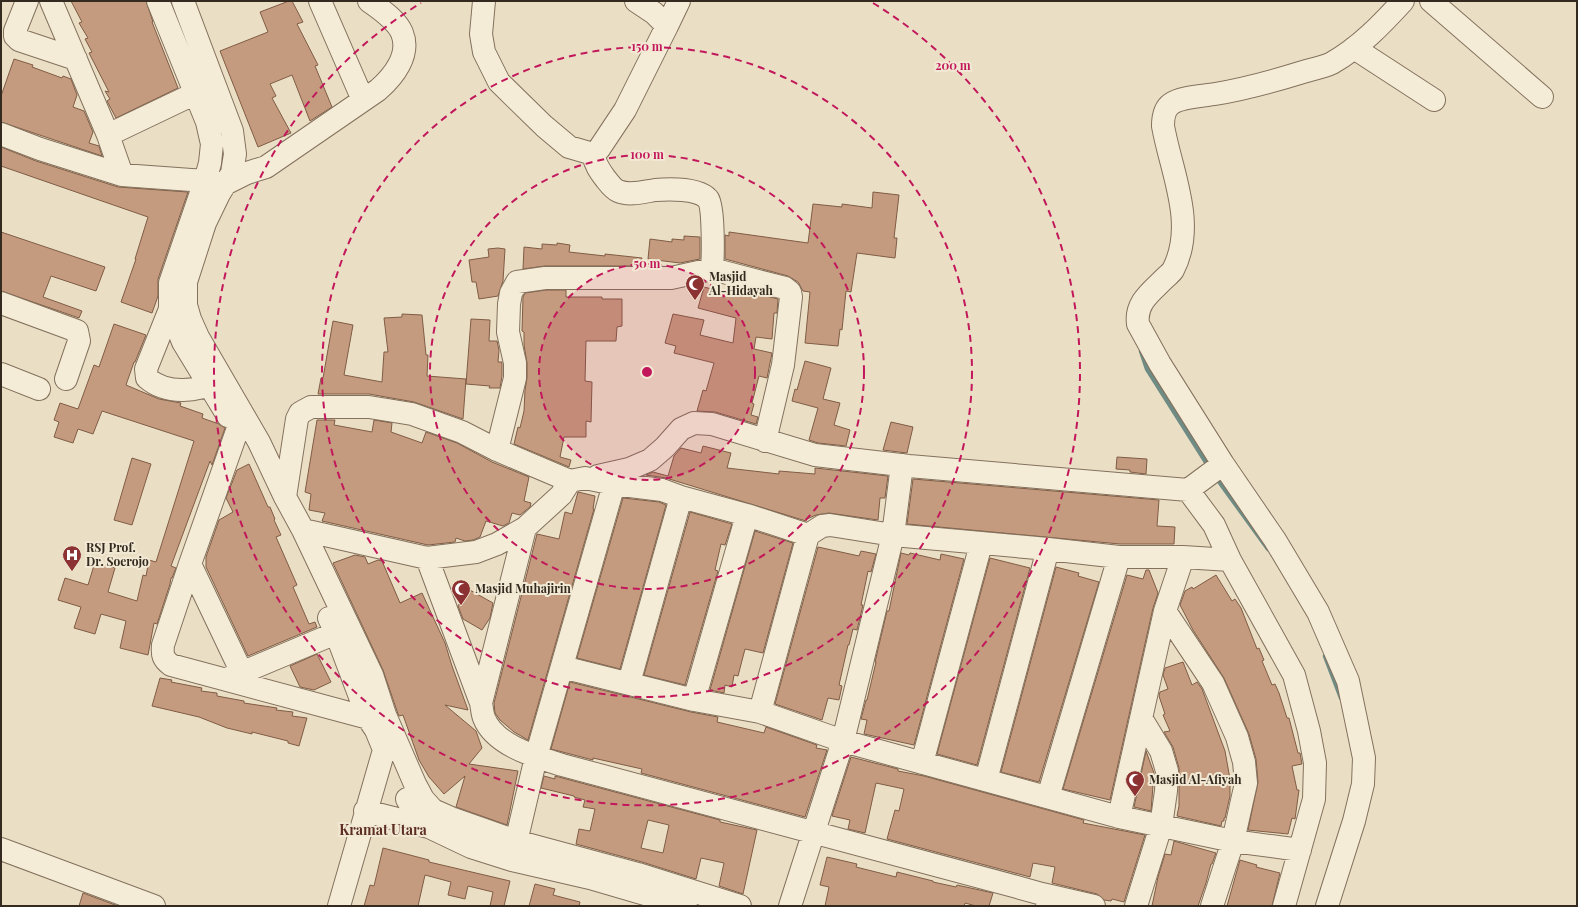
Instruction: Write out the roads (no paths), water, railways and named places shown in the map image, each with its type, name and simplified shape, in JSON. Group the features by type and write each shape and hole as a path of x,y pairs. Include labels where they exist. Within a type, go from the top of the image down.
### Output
{"street":[{"path":"27,1 15,31 15,36 19,40 76,59"},
{"path":"51,1 108,135 122,175"},
{"path":"158,1 207,122 212,144 210,163 215,183 205,223 186,282 186,306 216,383"},
{"path":"183,1 232,130 235,154 232,173 215,183 170,283 170,309 183,342 216,383 243,427 273,471 285,498 303,530 372,675 377,716 376,730 384,750 411,806 429,827"},
{"path":"320,1 363,100"},
{"path":"1,134 40,149 122,175 215,183 266,167 388,81 402,59 404,45 402,33 386,13 369,1"},
{"path":"484,1 481,34 484,52 499,82 544,126 569,147 594,160 610,184 617,191 628,194 657,190 688,191 700,194 708,200 713,237 712,270"},
{"path":"636,1 654,13 666,26"},
{"path":"594,160 599,149 625,110 679,1"},
{"path":"1327,906 1354,821 1363,784 1364,758 1348,681 1318,612 1274,540 1223,464 1160,364 1138,324 1137,317 1138,310 1143,300 1172,270 1183,242 1182,216 1178,191 1164,132 1163,116 1170,104 1177,100 1216,94 1272,82 1331,64 1354,48 1383,23 1403,1"},
{"path":"1431,1 1542,97"},
{"path":"1354,48 1434,100"},
{"path":"108,135 196,93"},
{"path":"497,450 515,378 515,363 508,332 509,304 511,293 517,282 545,278 671,278 712,270 785,288 790,292 791,297 783,365 765,441"},
{"path":"1,303 77,331 79,341 66,379"},
{"path":"170,309 146,369 147,378 162,387 178,390 216,383"},
{"path":"1,374 38,389"},
{"path":"285,498 297,419 300,413 311,407 369,407 412,414 462,432 497,450 577,479 662,490 808,535"},
{"path":"303,530 427,558 476,552 497,544 525,528 577,479 613,474 650,460 665,447 681,429 694,423 712,424 815,455 902,465 1194,485 1223,464"},
{"path":"243,427 190,564 163,645 162,654 165,660 171,665 234,676 377,716"},
{"path":"243,427 266,489 377,716 423,799 433,810 514,850 590,878 686,906"},
{"path":"790,906 843,741 893,535 902,465"},
{"path":"514,850 536,757 614,484"},
{"path":"1194,485 1230,560 1294,675 1309,731 1315,763 1314,799 1284,906"},
{"path":"629,683 681,497"},
{"path":"694,700 747,515"},
{"path":"760,712 808,535 822,526 830,525 893,535 1119,557 1184,557 1230,560"},
{"path":"481,702 525,528"},
{"path":"922,764 981,544"},
{"path":"986,780 1048,549"},
{"path":"1048,797 1119,557"},
{"path":"1119,817 1165,612 1184,557"},
{"path":"427,558 481,702 484,717 489,727 504,742 536,757 562,765 710,804 1046,900 1094,906"},
{"path":"190,564 234,676"},
{"path":"1165,612 1212,683 1237,737 1244,762 1246,783 1233,841 1212,906"},
{"path":"234,676 336,633"},
{"path":"562,667 694,700 760,712 843,741 922,764 1119,817 1233,841 1300,850"},
{"path":"1136,906 1161,826 1167,771 1161,751 1141,718"},
{"path":"341,906 365,811 384,750"},
{"path":"365,811 429,827 471,847 514,850 638,874 740,906"},
{"path":"1,849 154,906"}],"waterway":[{"path":"1141,351 1147,369 1209,467"},
{"path":"1215,476 1268,549"},
{"path":"1325,656 1341,698"}],"place":[{"name":"Masjid Al-Hidayah","path":"695,301"},
{"name":"RSJ Prof. Dr. Soerojo","path":"72,572"},
{"name":"Masjid Muhajirin","path":"461,606"},
{"name":"Masjid Al-Afiyah","path":"1135,797"}],"district":[{"name":"Kramat Utara","path":"383,830"}]}
